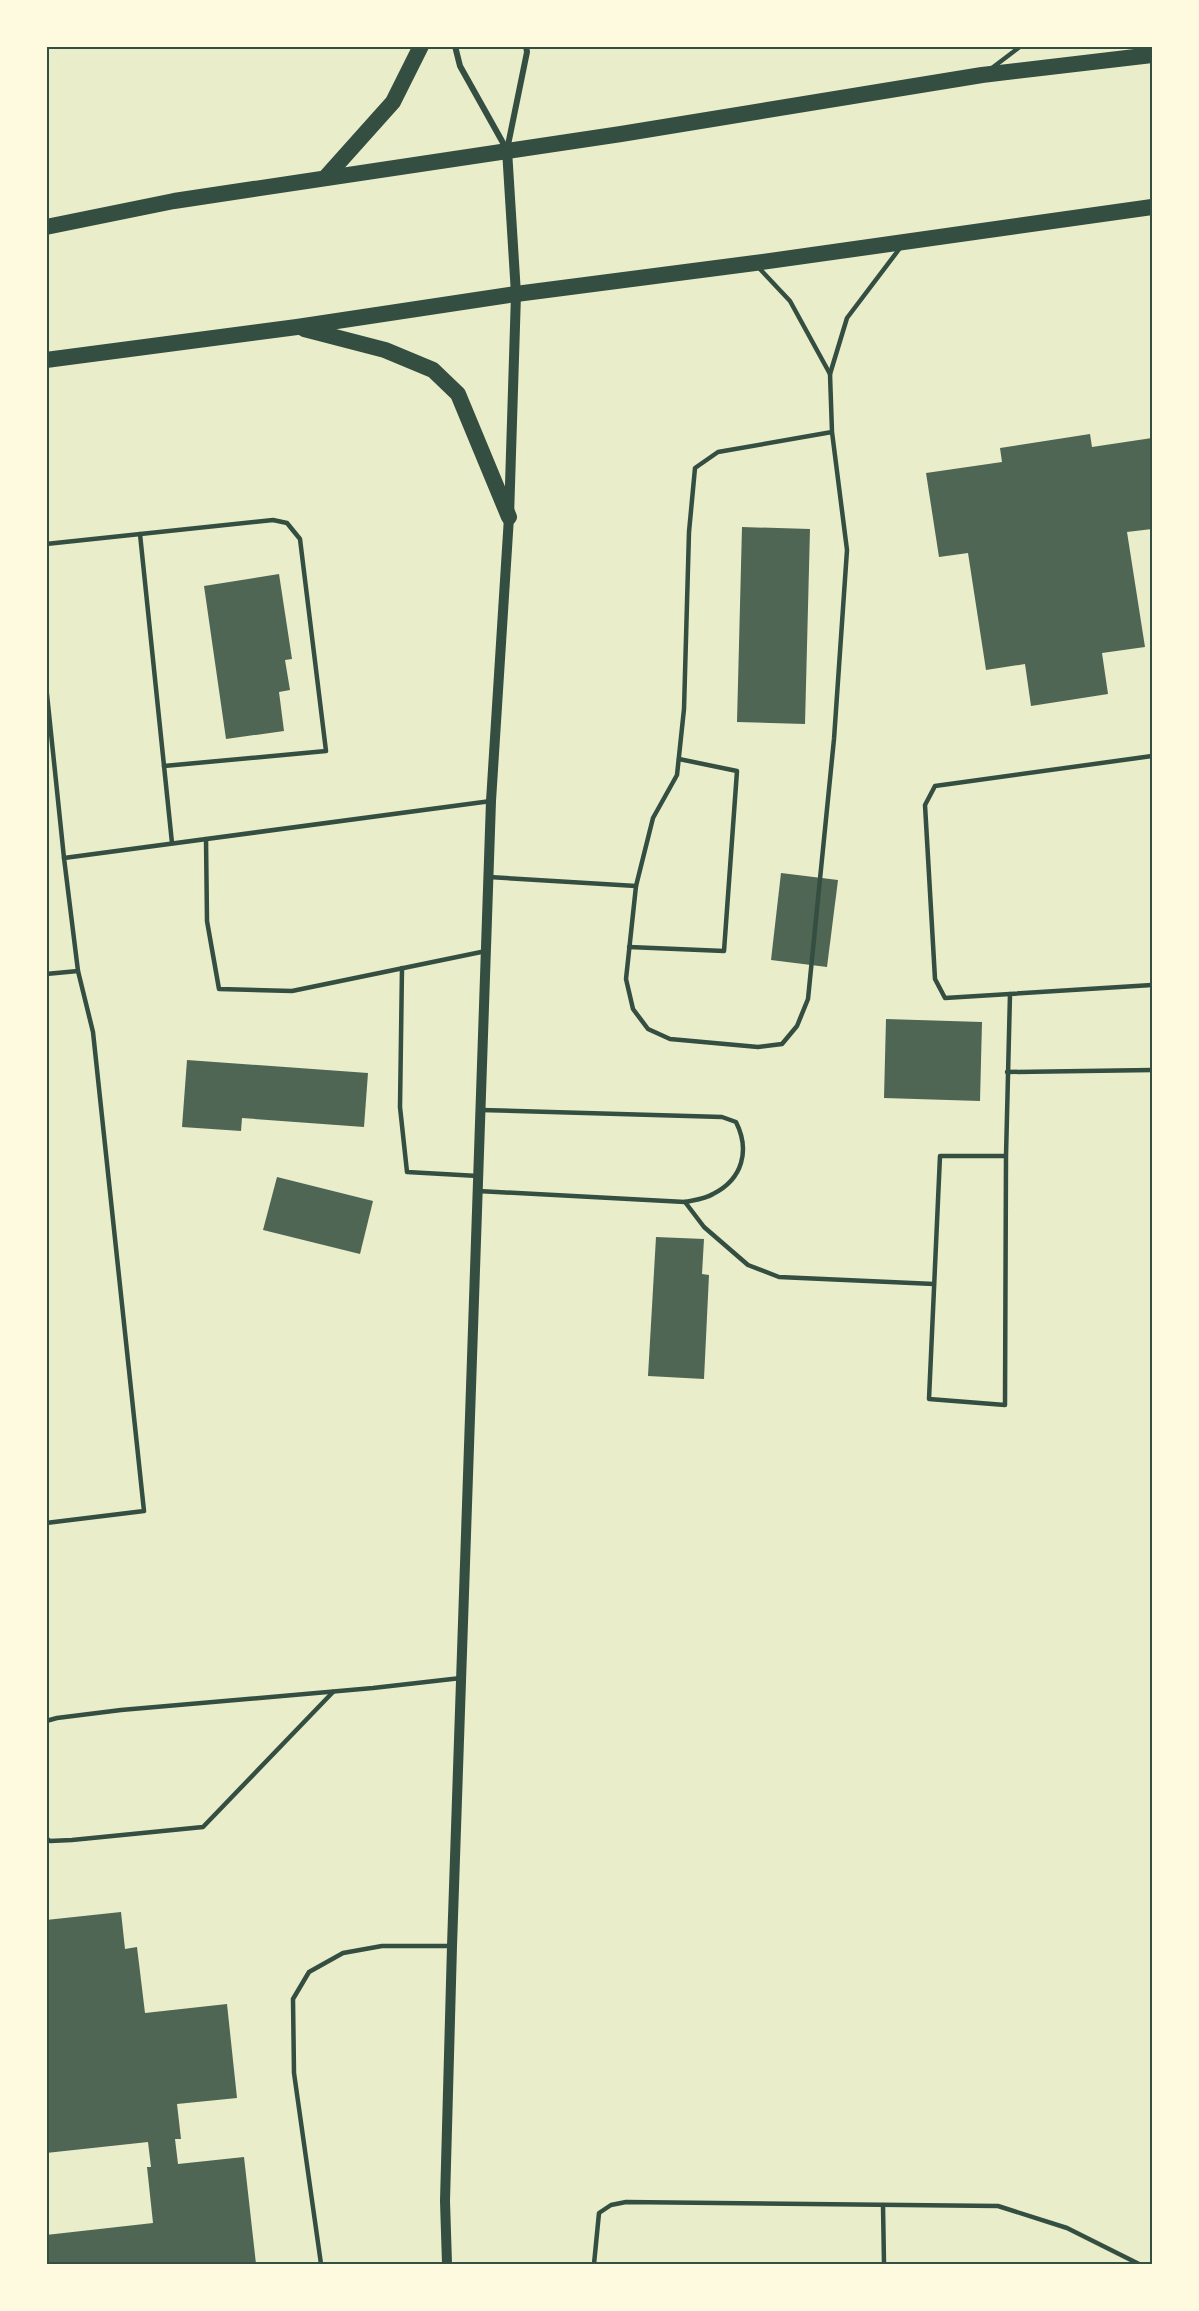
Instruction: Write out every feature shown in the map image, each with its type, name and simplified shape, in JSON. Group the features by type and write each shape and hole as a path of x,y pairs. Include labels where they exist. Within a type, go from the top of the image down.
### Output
{"highway":[{"path":"325,178 393,102 421,46"},
{"path":"46,227 174,201 621,134 982,75 1152,55"},
{"path":"46,360 1152,207"},
{"path":"297,327 385,350 433,370 458,394 509,517"}],"street":[{"path":"455,46 460,66 507,150"},
{"path":"447,2265 445,2202 452,1946 491,801 509,517 516,294 507,150 527,52 526,46"}],"lane":[{"path":"982,75 1021,46"},
{"path":"832,432 718,452 695,468 689,532 684,709 677,775 653,818 636,886 626,979 633,1009 648,1029 670,1039 758,1047 782,1044 797,1026 808,999 834,739 847,549 832,432 830,374 847,318 906,242"},
{"path":"755,263 790,301 830,374"},
{"path":"46,544 273,520 287,523 300,539 326,751 164,766"},
{"path":"140,534 172,843"},
{"path":"46,685 78,970 93,1032 144,1511 46,1523"},
{"path":"1152,756 935,786 925,805 934,979 945,998 1152,985"},
{"path":"629,947 724,951 737,771 679,759"},
{"path":"64,858 491,801"},
{"path":"206,839 207,921 219,989 292,991 487,951"},
{"path":"489,877 636,886"},
{"path":"402,968 400,1107 407,1172 478,1176"},
{"path":"46,974 78,970"},
{"path":"1006,1156 940,1156 929,1399 1005,1405 1006,1156 1010,994"},
{"path":"1008,1072 1152,1070"},
{"path":"478,1191 685,1202 712,1195 732,1181 743,1160 743,1136 736,1122 722,1117 481,1110"},
{"path":"685,1202 704,1227 748,1265 779,1277 934,1284"},
{"path":"46,1721 121,1710 333,1692 461,1678"},
{"path":"46,1839 50,1841 72,1840 203,1827 333,1692"},
{"path":"321,2265 294,2073 293,1999 309,1972 343,1953 382,1946 452,1946"},
{"path":"594,2265 599,2213 611,2205 626,2202 998,2206 1067,2228 1139,2265"},
{"path":"883,2205 884,2265"}],"building":[{"path":"1090,434 1092,447 1152,438 1152,529 1127,532 1145,647 1102,653 1108,694 1031,706 1025,664 986,670 968,553 939,557 926,473 1002,462 1000,448"},
{"path":"742,527 810,529 805,724 737,722"},
{"path":"279,574 292,659 285,660 290,690 279,692 284,731 226,739 204,586"},
{"path":"781,873 838,880 827,967 771,960"},
{"path":"886,1019 982,1022 980,1101 884,1098"},
{"path":"187,1060 368,1073 364,1127 242,1118 241,1131 182,1127"},
{"path":"277,1177 373,1201 360,1254 263,1230"},
{"path":"656,1237 704,1239 702,1274 709,1275 704,1379 648,1376"},
{"path":"121,1912 125,1949 137,1947 145,2013 227,2004 237,2098 177,2104 181,2139 175,2139 178,2164 244,2157 256,2264 46,2264 46,2235 153,2223 147,2167 151,2167 148,2142 46,2153 46,1920"}]}
